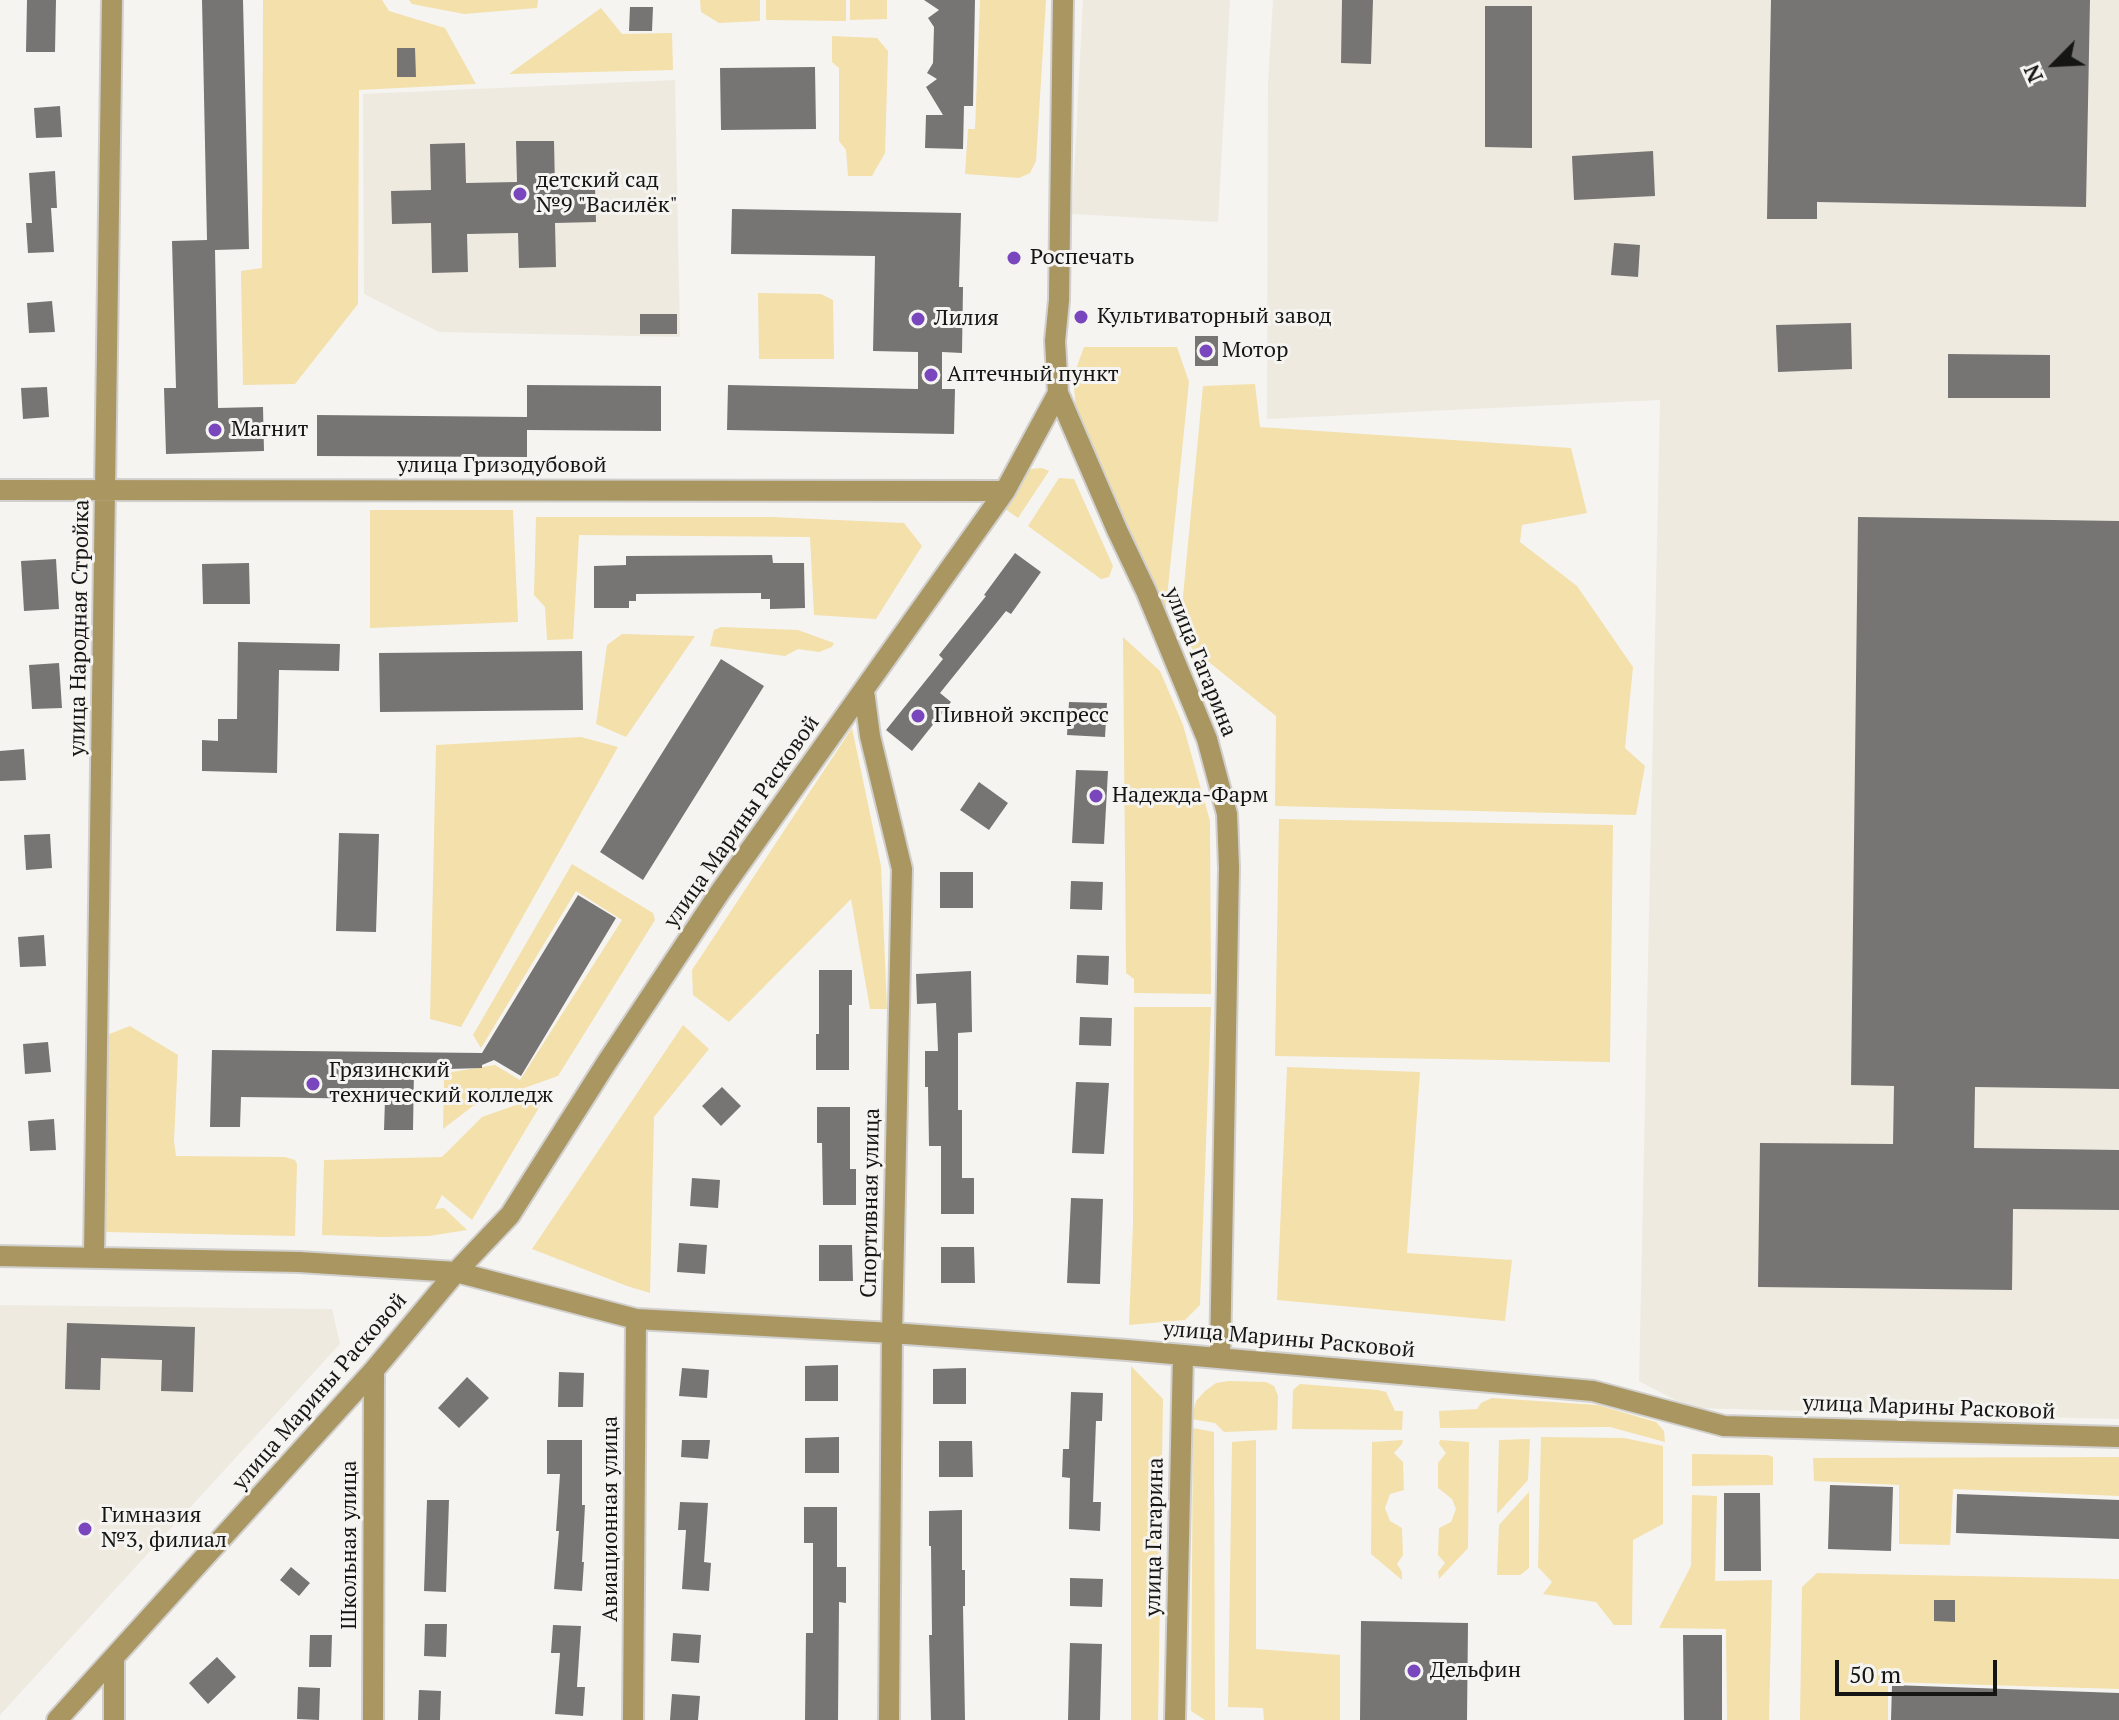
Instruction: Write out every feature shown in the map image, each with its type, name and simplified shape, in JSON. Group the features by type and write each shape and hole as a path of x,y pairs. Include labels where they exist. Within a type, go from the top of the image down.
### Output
{"street":[{"name":"улица Народная Стройка","path":"94,1256 112,0"},
{"name":"улица Гагарина","path":"1063,0 1059,300 1055,341 1058,393 1146,591 1207,739 1227,814 1229,868 1220,1358"},
{"name":"улица Марины Расковой","path":"57,1720 510,1215 720,892 1005,491 1058,393"},
{"name":"улица Гризодубовой","path":"0,490 1005,491"},
{"name":"Спортивная улица","path":"864,691 870,736 902,869 892,1333 889,1720"},
{"name":"улица Марины Расковой","path":"0,1256 299,1262 456,1272 636,1319 892,1333 1593,1391 1724,1426 2119,1437"},
{"name":"Авиационная улица","path":"633,1720 636,1319"},
{"name":"улица Гагарина","path":"1175,1720 1183,1355"},
{"name":"Школьная улица","path":"373,1720 374,1370"},
{"path":"114,1658 114,1720"}],"shaded area":[{"path":"263,0 382,0 389,11 445,28 476,84 359,90 358,304 295,384 243,385 241,271 262,268"},
{"path":"409,0 538,0 537,8 464,14 412,4"},
{"path":"700,0 760,0 760,21 719,23 701,12"},
{"path":"766,0 846,0 846,21 766,20"},
{"path":"850,0 887,0 887,19 850,20"},
{"path":"980,0 1046,0 1036,161 1030,173 1019,178 965,174 968,129 975,129"},
{"path":"1083,0 1230,0 1218,222 1072,214"},
{"path":"1273,0 2119,0 2119,1419 1690,1408 1639,1381 1660,400 1267,419 1268,83"},
{"path":"601,8 622,34 672,33 673,70 509,74"},
{"path":"832,36 877,38 888,51 885,153 872,176 848,176 846,150 839,141 839,68 832,62"},
{"name":"детский сад №9 \"Василёк\"","path":"675,80 680,337 439,332 364,294 363,94"},
{"path":"758,293 821,294 833,300 834,359 759,359"},
{"path":"1084,347 1177,347 1189,382 1165,617 1076,409 1073,377"},
{"path":"1255,384 1260,427 1571,448 1587,513 1522,525 1520,542 1577,586 1633,667 1625,748 1645,766 1636,815 1275,806 1276,716 1179,638 1203,386"},
{"path":"1030,469 1049,471 1018,518 1001,506 1019,476"},
{"path":"1059,478 1074,479 1113,566 1109,577 1101,579 1028,526"},
{"path":"370,510 513,510 518,622 370,628"},
{"path":"536,517 771,517 904,523 922,546 876,619 814,615 810,537 579,535 573,639 547,640 545,607 534,595"},
{"path":"721,627 798,630 834,643 832,647 819,652 798,649 785,656 710,646 714,630"},
{"path":"622,634 695,636 626,737 596,724 607,645"},
{"path":"1123,637 1160,671 1183,725 1210,821 1211,994 1134,993 1134,979 1126,973"},
{"path":"852,728 881,866 887,1009 870,1009 851,899 729,1022 693,995 692,970"},
{"path":"581,737 618,747 461,1027 430,1019 436,745"},
{"path":"1279,819 1613,825 1610,1062 1275,1056"},
{"path":"572,864 653,913 655,920 558,1076 473,1106 443,1129 444,1079 452,1072 495,1065 520,1080 622,920 576,891 481,1048 473,1035"},
{"path":"1134,1007 1211,1007 1200,1305 1185,1320 1129,1325 1133,1224"},
{"path":"683,1025 709,1049 654,1117 650,1293 532,1249"},
{"path":"130,1026 178,1055 176,1156 285,1157 295,1160 295,1236 106,1232 104,1036"},
{"path":"1287,1067 1420,1072 1407,1253 1512,1260 1505,1321 1277,1300"},
{"path":"547,1094 472,1220 442,1195 435,1209 444,1208 467,1230 429,1236 322,1235 324,1160 442,1157 482,1117"},
{"name":"Гимназия №3, филиал","path":"0,1305 332,1309 340,1344 0,1715"},
{"path":"1131,1366 1163,1399 1158,1720 1131,1720"},
{"path":"1266,1382 1274,1386 1278,1396 1277,1430 1224,1432 1215,1423 1191,1419 1196,1401 1205,1391 1216,1383"},
{"path":"1300,1384 1386,1392 1395,1411 1403,1411 1402,1430 1292,1429 1293,1390"},
{"path":"1492,1398 1598,1405 1656,1422 1664,1431 1665,1442 1610,1427 1440,1428 1439,1411 1477,1409 1481,1403"},
{"path":"1193,1428 1214,1432 1215,1720 1205,1720 1191,1711"},
{"path":"1541,1437 1624,1438 1663,1446 1663,1524 1633,1540 1632,1625 1614,1625 1596,1602 1543,1594 1552,1582 1538,1567"},
{"path":"1530,1439 1528,1480 1497,1514 1499,1440"},
{"path":"1256,1440 1256,1649 1340,1655 1340,1720 1264,1720 1263,1708 1228,1707 1232,1442"},
{"path":"1403,1440 1394,1453 1403,1462 1404,1490 1390,1494 1385,1508 1390,1521 1402,1528 1403,1555 1397,1564 1402,1580 1371,1554 1372,1442"},
{"path":"1440,1440 1469,1442 1468,1548 1439,1579 1438,1572 1445,1563 1438,1555 1439,1528 1451,1522 1456,1509 1452,1499 1438,1488 1438,1463 1446,1453 1439,1444"},
{"path":"1692,1454 1768,1455 1773,1457 1773,1485 1692,1486"},
{"path":"2119,1457 2119,1496 1953,1489 1950,1545 1899,1544 1899,1485 1814,1481 1813,1458"},
{"path":"1529,1492 1529,1568 1520,1575 1497,1575 1499,1525"},
{"path":"1692,1495 1717,1496 1715,1581 1772,1580 1769,1720 1727,1720 1726,1629 1659,1628 1691,1566"},
{"path":"1817,1573 2119,1579 2119,1689 1888,1682 1888,1720 1800,1720 1802,1587"}],"building":[{"path":"27,0 56,0 55,52 26,52"},
{"path":"202,0 243,0 249,249 215,250 218,408 263,407 264,451 166,454 164,388 176,388 172,241 207,240"},
{"path":"924,0 975,0 973,106 964,106 963,149 925,148 926,115 943,115 926,87 937,79 927,73 933,63 934,27 928,18 939,10"},
{"path":"1342,0 1373,0 1371,64 1341,63"},
{"path":"1771,0 2090,0 2086,207 1817,202 1817,219 1767,219"},
{"path":"1485,6 1532,6 1532,148 1485,147"},
{"path":"630,7 653,7 652,31 629,31"},
{"path":"397,48 415,48 416,77 397,77"},
{"path":"815,67 816,129 721,130 720,68"},
{"path":"60,106 62,137 36,138 34,108"},
{"path":"516,141 554,141 555,187 595,186 596,222 555,223 556,267 519,268 518,233 467,234 468,272 432,273 431,223 392,224 391,191 431,190 430,144 465,143 466,183 517,182"},
{"path":"1653,151 1655,196 1574,200 1572,156"},
{"path":"55,171 57,208 51,208 54,252 28,253 26,223 32,223 29,173"},
{"path":"732,209 961,213 959,287 963,287 962,353 942,352 942,389 955,389 954,434 727,430 728,385 918,389 918,352 873,351 875,256 731,254"},
{"path":"1614,243 1640,245 1638,277 1611,275"},
{"path":"52,301 55,332 29,333 27,303"},
{"path":"640,314 677,314 677,334 640,334"},
{"path":"1851,323 1852,369 1778,372 1776,325"},
{"name":"Мотор","path":"1195,336 1218,336 1218,366 1195,366"},
{"path":"1948,354 2050,355 2050,398 1948,398"},
{"path":"527,385 661,386 661,431 527,430 527,457 317,456 317,415 527,417"},
{"path":"47,387 49,417 23,419 21,388"},
{"path":"1858,517 2119,521 2119,1089 1975,1087 1974,1148 2119,1150 2119,1210 2013,1209 2012,1290 1758,1287 1760,1143 1893,1144 1894,1086 1851,1085"},
{"path":"1015,553 1041,572 1011,614 1006,611 940,693 951,702 912,751 886,730 943,659 939,655 986,596"},
{"path":"772,555 773,563 804,563 805,608 770,609 770,599 761,599 761,593 636,594 636,601 629,601 629,608 594,608 594,566 626,565 626,556"},
{"path":"56,559 59,609 24,611 21,561"},
{"path":"249,563 250,604 203,604 202,564"},
{"path":"238,642 340,644 339,671 279,670 277,773 202,771 202,740 218,741 218,719 237,719"},
{"path":"582,651 583,710 380,712 379,653"},
{"path":"721,659 764,686 643,880 600,852"},
{"path":"59,663 62,708 32,709 29,665"},
{"path":"1069,702 1107,703 1105,737 1067,735"},
{"path":"24,749 26,780 0,781 0,751"},
{"path":"1076,770 1108,771 1104,844 1072,843"},
{"path":"979,782 1008,803 989,830 960,810"},
{"path":"339,833 379,834 376,932 336,931"},
{"path":"50,834 52,868 26,870 24,835"},
{"path":"940,872 973,872 973,908 940,908"},
{"path":"1071,881 1103,882 1102,910 1070,909"},
{"path":"578,895 616,918 521,1076 494,1060 482,1065 482,1068 414,1070 413,1130 384,1130 385,1099 241,1097 240,1127 210,1127 212,1050 482,1053"},
{"path":"44,935 46,966 20,967 18,937"},
{"path":"1077,955 1109,956 1108,985 1076,983"},
{"path":"819,970 852,970 849,1070 816,1070"},
{"path":"971,971 972,1032 958,1033 958,1110 962,1110 962,1178 974,1178 974,1214 941,1214 941,1146 929,1146 928,1087 925,1087 925,1051 938,1051 936,1003 917,1004 916,974"},
{"path":"1080,1017 1112,1018 1111,1046 1079,1045"},
{"path":"48,1042 51,1072 25,1074 23,1044"},
{"path":"1076,1082 1109,1083 1104,1154 1072,1153"},
{"path":"722,1087 741,1106 721,1126 702,1106"},
{"path":"817,1107 850,1107 850,1169 856,1169 856,1205 823,1205 822,1143 817,1143"},
{"path":"54,1119 56,1150 30,1151 28,1121"},
{"path":"692,1178 720,1180 718,1208 690,1206"},
{"path":"1071,1198 1103,1199 1100,1284 1067,1283"},
{"path":"679,1243 707,1245 705,1274 677,1272"},
{"path":"819,1245 852,1245 853,1281 819,1281"},
{"path":"941,1247 974,1247 975,1283 941,1283"},
{"path":"67,1323 195,1327 193,1392 161,1391 162,1360 101,1358 100,1390 65,1389"},
{"path":"838,1365 838,1401 805,1401 805,1366"},
{"path":"682,1368 709,1370 707,1398 679,1396"},
{"path":"966,1368 966,1404 933,1404 933,1369"},
{"path":"559,1372 584,1373 583,1407 558,1407"},
{"path":"467,1377 489,1398 459,1428 438,1408"},
{"path":"1071,1392 1103,1393 1102,1421 1096,1421 1093,1502 1101,1502 1100,1531 1069,1529 1070,1478 1062,1477 1063,1449 1069,1449"},
{"path":"839,1437 839,1473 805,1473 805,1438"},
{"path":"547,1440 582,1440 582,1505 585,1505 582,1591 554,1589 560,1474 547,1474"},
{"path":"682,1440 710,1440 708,1459 681,1457"},
{"path":"939,1441 972,1441 973,1477 939,1477"},
{"path":"1830,1485 1893,1487 1891,1551 1828,1549"},
{"path":"1724,1493 1760,1493 1761,1571 1724,1571"},
{"path":"1957,1494 2119,1500 2119,1539 1956,1533"},
{"path":"427,1500 449,1500 446,1592 424,1591"},
{"path":"680,1502 708,1503 704,1562 711,1563 709,1591 682,1589 686,1530 678,1530"},
{"path":"804,1507 837,1507 837,1567 846,1567 846,1603 839,1602 838,1720 805,1720 806,1633 813,1633 813,1543 804,1543"},
{"path":"962,1510 965,1720 931,1720 929,1511"},
{"path":"291,1567 310,1583 299,1596 280,1580"},
{"path":"1070,1578 1103,1579 1102,1607 1070,1606"},
{"path":"1934,1600 1955,1600 1955,1622 1934,1621"},
{"name":"Дельфин","path":"1361,1621 1468,1623 1467,1720 1360,1720"},
{"path":"425,1624 447,1624 446,1657 424,1656"},
{"path":"553,1625 581,1626 577,1687 585,1687 583,1716 555,1714 560,1653 551,1653"},
{"path":"673,1633 701,1635 699,1663 671,1661"},
{"path":"310,1635 332,1635 331,1667 309,1667"},
{"path":"1683,1635 1722,1635 1722,1720 1684,1720"},
{"path":"1070,1643 1102,1644 1100,1720 1068,1720"},
{"path":"217,1657 236,1677 208,1704 189,1683"},
{"path":"1892,1685 2119,1693 2119,1720 1891,1720"},
{"path":"298,1687 320,1688 319,1720 297,1719"},
{"path":"419,1690 441,1691 440,1720 418,1720"},
{"path":"672,1694 700,1696 698,1720 670,1720"}],"place":[{"name":"детский сад №9 \"Василёк\"","path":"520,194"},
{"name":"Роспечать","path":"1014,258"},
{"name":"Культиваторный завод","path":"1081,317"},
{"name":"Лилия","path":"918,319"},
{"name":"Мотор","path":"1206,351"},
{"name":"Аптечный пункт","path":"931,375"},
{"name":"Магнит","path":"215,430"},
{"name":"Пивной экспресс","path":"918,716"},
{"name":"Надежда-Фарм","path":"1096,796"},
{"name":"Грязинский технический колледж","path":"313,1084"},
{"name":"Гимназия №3, филиал","path":"85,1529"},
{"name":"Дельфин","path":"1414,1671"}]}
